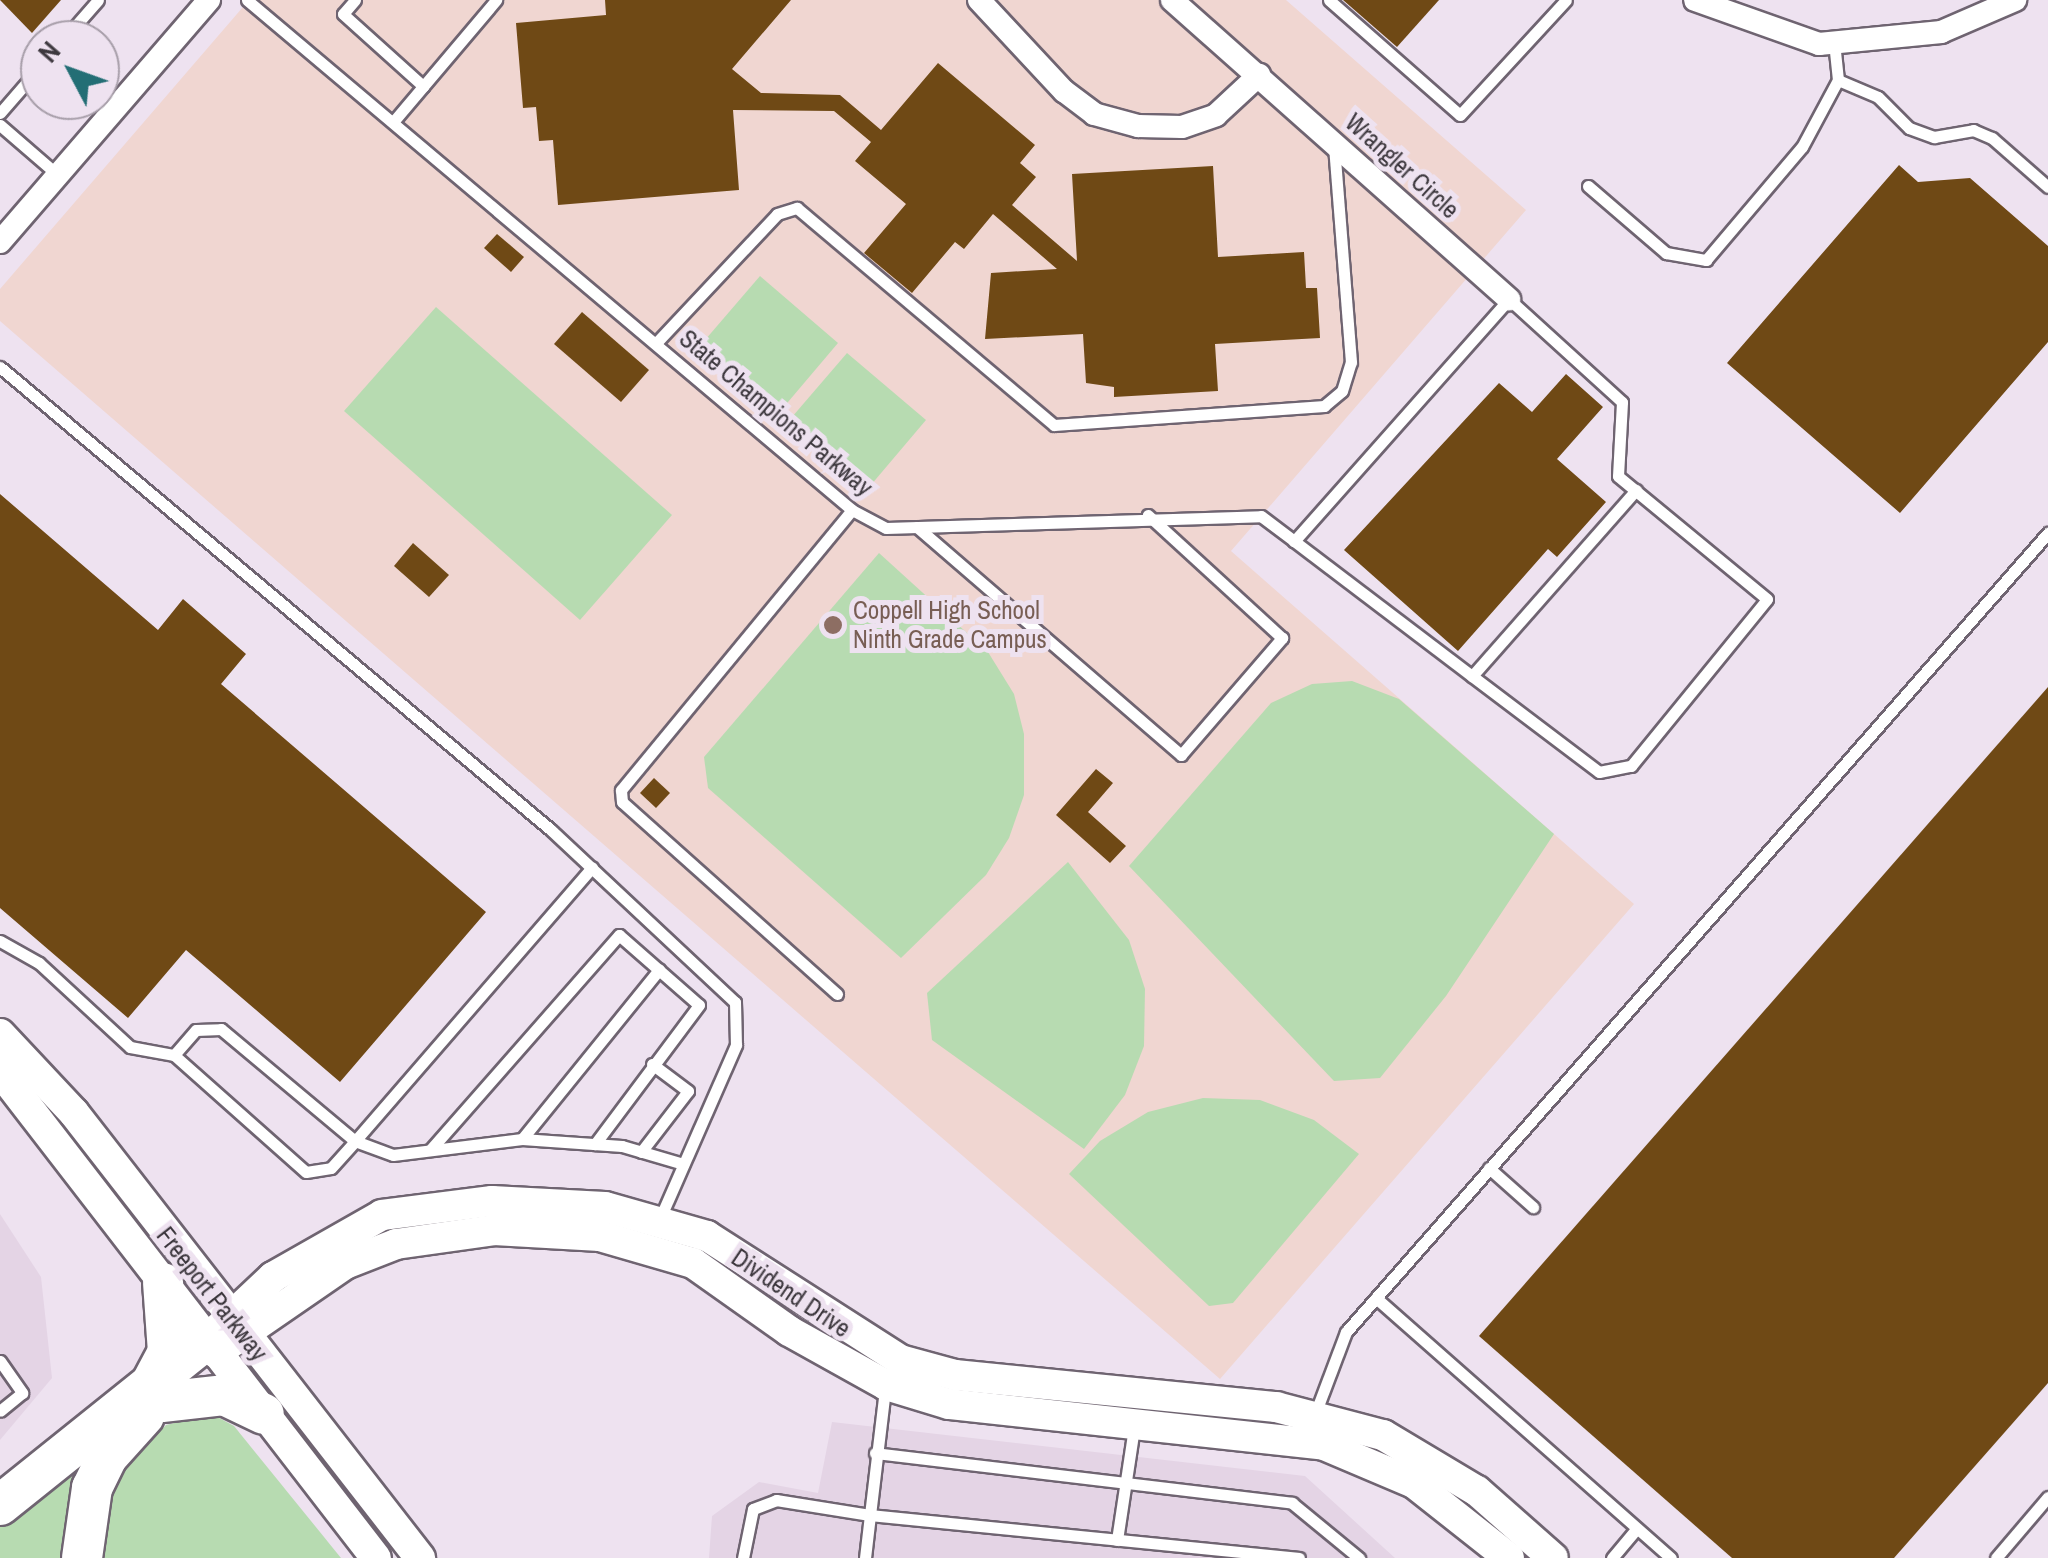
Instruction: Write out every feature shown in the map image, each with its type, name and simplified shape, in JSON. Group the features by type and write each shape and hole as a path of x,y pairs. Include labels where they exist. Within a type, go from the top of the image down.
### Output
{"highway":[{"path":"82,1558 85,1518 106,1457 155,1395 168,1352 163,1284"},
{"path":"0,1504 155,1395 224,1336"},
{"path":"155,1395 224,1394 264,1414"}],"street":[{"path":"0,242 209,0"},
{"path":"979,0 1064,91 1094,114 1138,126 1182,126 1216,115 1259,75"},
{"name":"Wrangler Circle","path":"1172,0 1509,299"},
{"path":"1695,0 1739,10 1834,44 1941,32 2015,0"},
{"name":"Freeport Parkway","path":"0,1034 74,1113 224,1336 264,1414 376,1558"},
{"name":"Freeport Parkway","path":"0,1071 163,1284 224,1336 420,1558"},
{"name":"Dividend Drive","path":"224,1336 273,1277 382,1215 552,1201 656,1232 707,1236 893,1373 949,1404 1136,1408 1312,1428 1428,1458 1553,1558"},
{"name":"Dividend Drive","path":"1312,1428 1414,1483 1509,1558"}],"lane":[{"path":"80,20 98,0"},
{"name":"State Champions Parkway","path":"246,0 852,510 886,528 1148,515 1261,516 1598,772 1630,766 1766,599 1636,490"},
{"path":"354,0 343,14 423,86"},
{"path":"393,122 496,0"},
{"path":"1329,0 1460,115 1566,0"},
{"path":"1588,186 1666,253 1706,260 1802,147 1838,80 1834,44"},
{"path":"1838,80 1878,97 1910,128 1934,137 1973,130 1992,138 2048,188"},
{"path":"0,113 20,90"},
{"path":"0,125 58,175"},
{"path":"657,342 777,214 797,208 1054,425 1324,406 1342,391 1351,362 1335,143"},
{"path":"1294,541 1509,299 1622,402 1618,476 1636,490 1468,674"},
{"path":"0,367 592,867 735,1002 736,1045 656,1232"},
{"path":"838,994 622,802 621,790 852,510"},
{"path":"917,526 1181,755 1282,638 1148,515"},
{"path":"1312,1428 1346,1332 2048,533"},
{"path":"0,940 38,963 130,1047 174,1055 306,1172 332,1168 592,867"},
{"path":"432,1149 619,935 699,1005 594,1144"},
{"path":"522,1138 659,970"},
{"path":"174,1055 196,1030 221,1029 355,1141 393,1155 522,1138 594,1144 684,1164"},
{"path":"642,1152 688,1091 652,1064"},
{"path":"1490,1168 1533,1207"},
{"path":"1376,1298 1670,1558"},
{"path":"0,1361 22,1393 0,1411"},
{"path":"865,1558 875,1453 893,1373"},
{"path":"1117,1540 1136,1408"},
{"path":"875,1453 1125,1488 1292,1503 1359,1558"},
{"path":"1996,1558 2048,1497"},
{"path":"743,1558 753,1508 776,1500 870,1515 1299,1558"},
{"path":"1612,1558 1636,1529"}],"shaded area":[{"name":"Coppell High School Ninth Grade Campus","path":"249,0 1286,0 1526,210 1231,551 1634,904 1220,1379 0,321 0,289"},
{"path":"0,1214 41,1277 52,1378 0,1440"},
{"path":"832,1422 1305,1476 1395,1558 709,1558 712,1516 759,1482 818,1493"}],"green space":[{"path":"760,276 838,343 777,415 699,347"},
{"path":"436,307 672,515 580,620 344,411"},
{"path":"847,353 926,420 865,492 786,424"},
{"path":"879,553 988,652 1014,694 1024,734 1024,795 1009,838 986,875 901,958 708,788 704,757"},
{"path":"1352,681 1399,699 1554,834 1446,996 1380,1078 1334,1081 1129,866 1271,703 1312,684"},
{"path":"1068,862 1129,940 1145,989 1144,1046 1125,1095 1084,1149 932,1040 927,993"},
{"path":"1203,1098 1260,1100 1314,1120 1359,1154 1233,1303 1209,1306 1069,1174 1100,1141 1148,1112"},
{"path":"212,1414 234,1426 341,1558 97,1558 118,1473 166,1425"},
{"path":"130,1416 73,1558 0,1558 0,1519"}],"building":[{"path":"0,0 61,0 43,20 20,21"},
{"path":"605,0 791,0 732,69 761,93 840,95 881,130 938,63 1035,145 1020,163 1036,177 1012,205 1077,261 1072,174 1213,166 1218,257 1304,252 1306,288 1317,288 1320,338 1215,344 1218,391 1114,397 1114,387 1086,383 1083,334 985,339 991,273 1057,269 993,214 964,249 955,242 912,293 864,253 906,204 855,161 871,142 834,111 733,110 739,190 558,205 553,140 539,141 536,107 523,108 516,23 606,15"},
{"path":"1343,0 1439,0 1397,47"},
{"path":"1899,165 1918,182 1970,178 2048,246 2048,342 1900,513 1727,363"},
{"path":"497,234 524,257 511,272 484,248"},
{"path":"582,312 649,370 621,402 554,344"},
{"path":"1566,374 1603,407 1557,459 1606,502 1557,557 1548,549 1458,651 1344,550 1499,383 1532,412"},
{"path":"0,494 158,630 183,599 246,654 221,684 486,912 340,1082 186,950 128,1018 0,908"},
{"path":"413,543 449,575 429,597 394,566"},
{"path":"2048,687 2048,1383 1894,1558 1732,1558 1479,1336"},
{"path":"1096,769 1113,783 1088,812 1126,846 1110,863 1056,815"},
{"path":"654,778 670,793 656,808 640,793"}],"place":[{"name":"Coppell High School Ninth Grade Campus","path":"833,625"}]}
